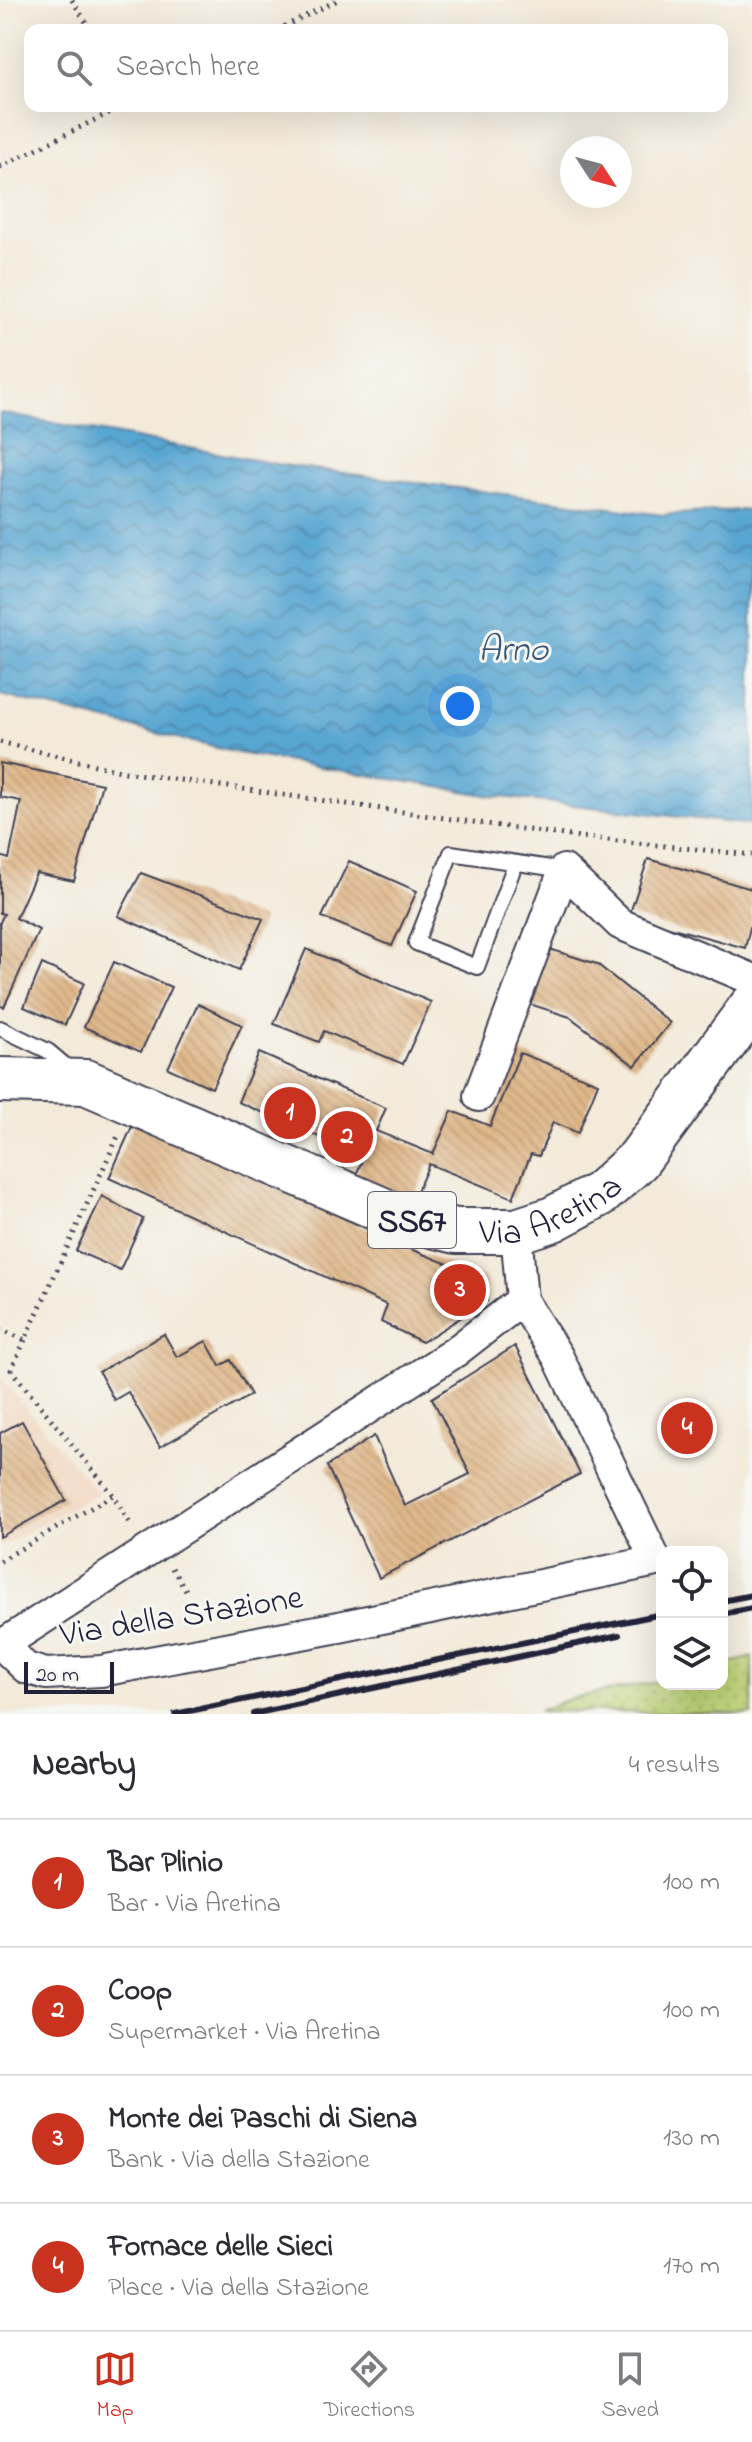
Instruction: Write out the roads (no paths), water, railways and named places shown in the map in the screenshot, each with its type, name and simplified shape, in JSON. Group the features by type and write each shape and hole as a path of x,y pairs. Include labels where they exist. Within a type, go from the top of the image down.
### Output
{"main road":[{"name":"Via Aretina","path":"0,1080 86,1082 399,1217 456,1231 516,1231 553,1219 600,1194 638,1160 752,1006"}],"street":[{"path":"479,1096 564,870 620,924 752,979"},
{"name":"Via della Stazione","path":"516,1231 522,1300 558,1357 656,1561 355,1624 101,1671 46,1674 26,1668 2,1645 455,1352 522,1300"}],"lane":[{"path":"515,864 477,967 416,943 451,853 564,870"},
{"path":"0,1028 48,1051 86,1082"}],"water":[{"name":"Arno","path":"0,413 276,464 663,515 752,509 752,825 492,796 238,753 0,695"}],"railway":[{"path":"728,1600 752,1595"},
{"path":"728,1613 752,1608"},
{"path":"175,1714 656,1615"},
{"path":"253,1714 619,1635"}],"place":[{"name":"Bar Plinio","path":"290,1113"},
{"name":"Coop","path":"347,1137"},
{"name":"Monte dei Paschi di Siena","path":"460,1290"},
{"name":"Fornace delle Sieci","path":"687,1428"}]}
